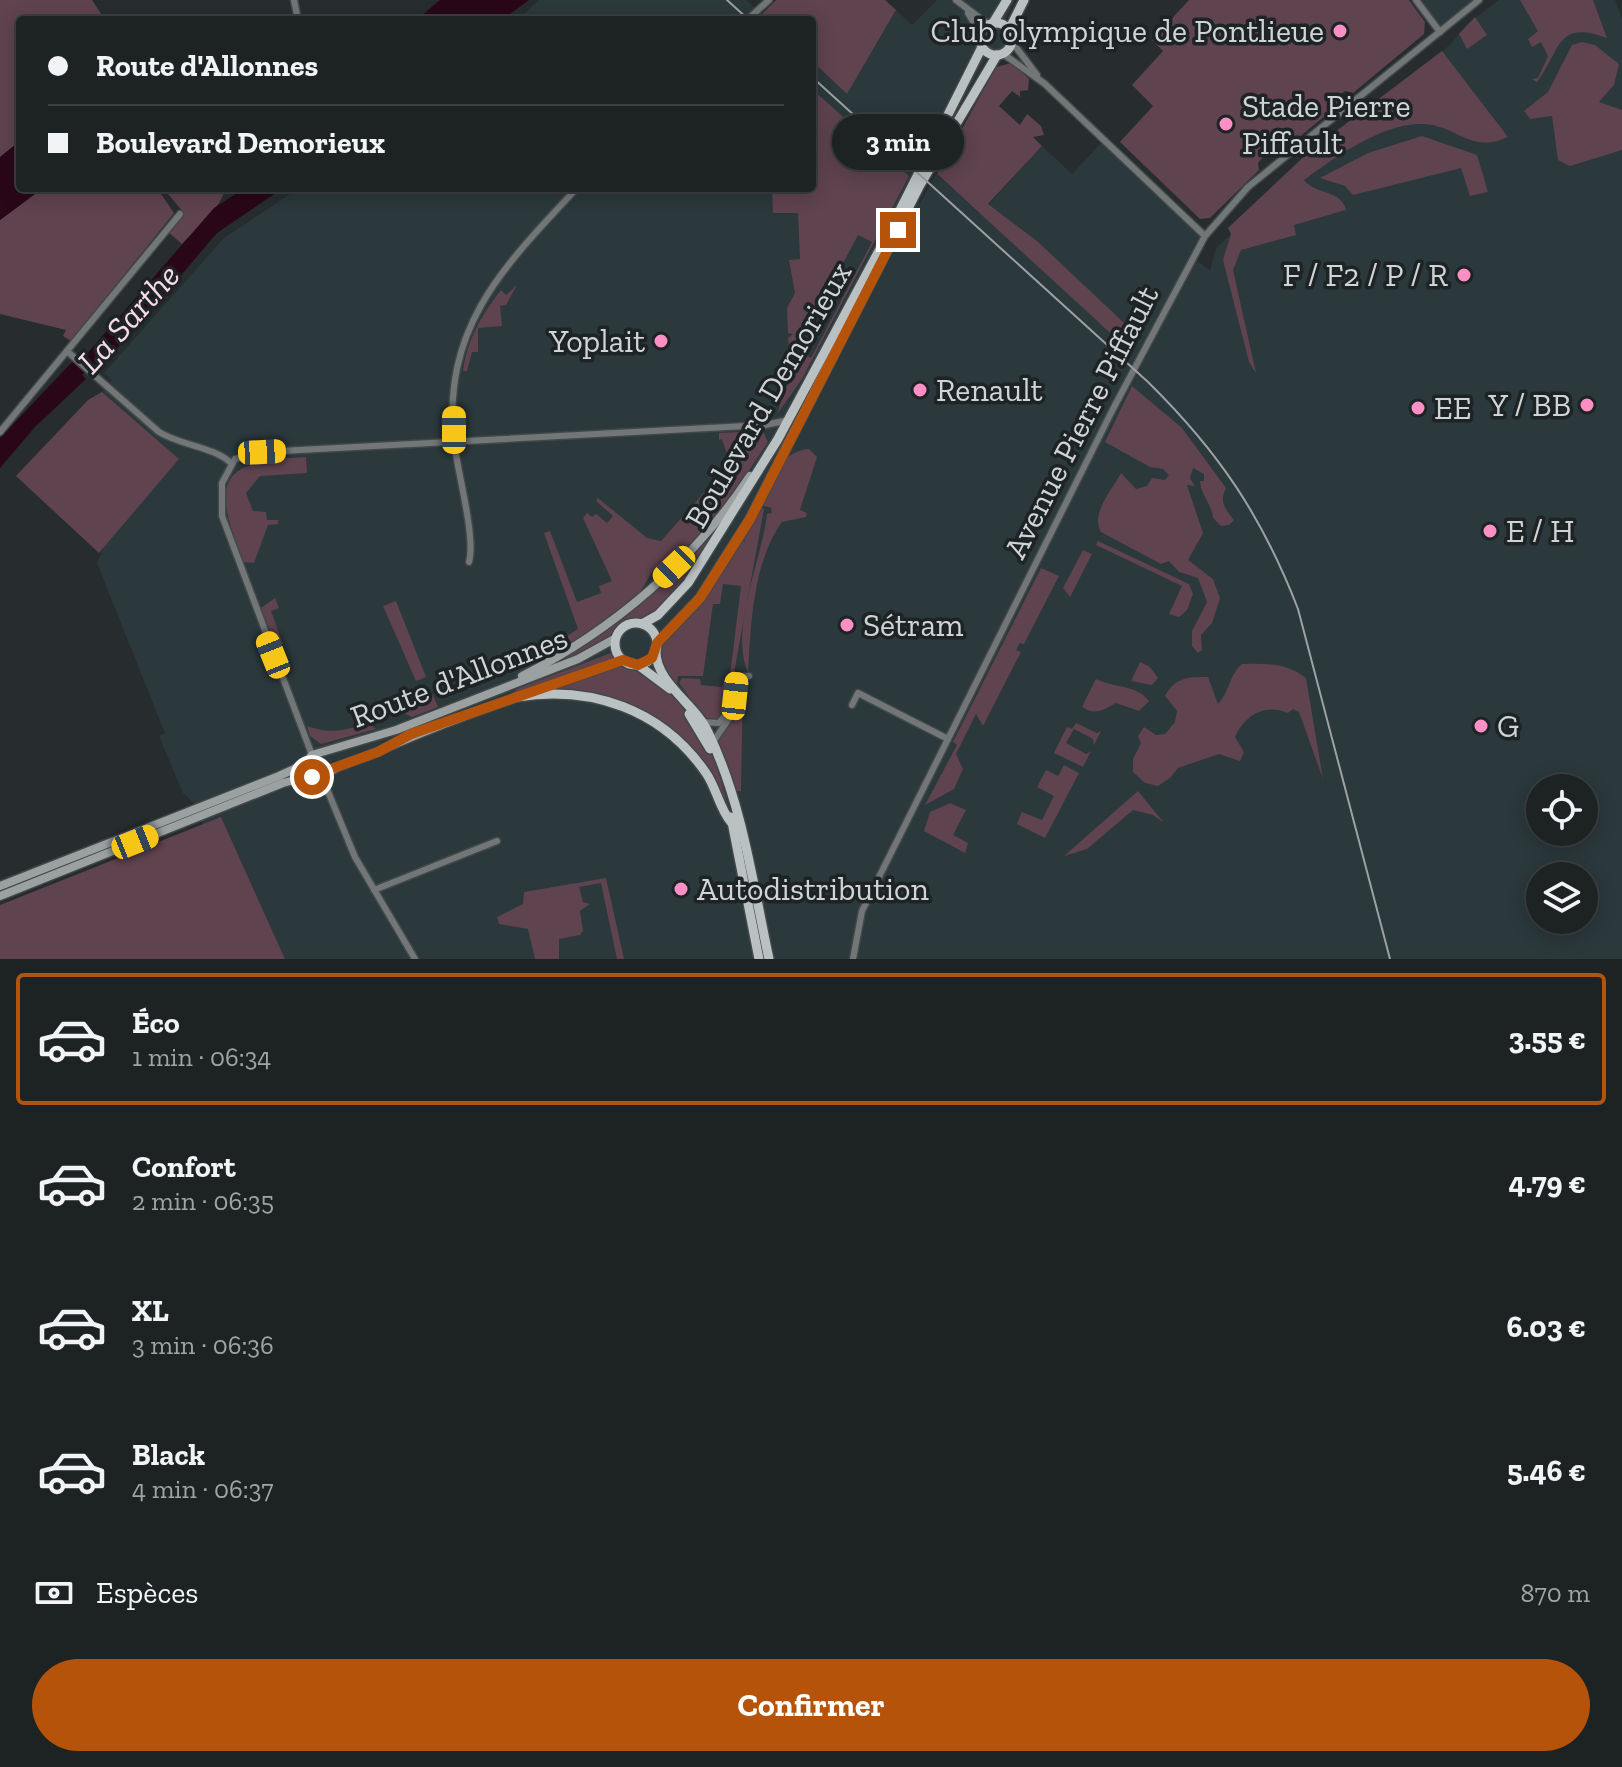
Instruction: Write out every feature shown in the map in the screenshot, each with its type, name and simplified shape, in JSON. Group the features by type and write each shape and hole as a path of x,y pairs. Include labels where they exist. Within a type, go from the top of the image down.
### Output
{"main road":[{"path":"1007,0 981,35 982,47 1000,54 1012,42 1009,30 1024,0"},
{"path":"991,24 1009,30"},
{"name":"Boulevard Demorieux","path":"642,624 658,615 688,583 807,388 982,47"},
{"name":"Boulevard Demorieux","path":"656,647 700,598 750,519 920,185 1000,54"},
{"path":"486,695 563,653 655,586 731,504 807,388"},
{"path":"757,959 732,822 710,748 668,688 638,665 623,660 615,648 616,638 626,625 642,624 653,631 659,667 703,722 713,742 742,835 769,959"},
{"name":"Route d'Allonnes","path":"314,755 396,730 591,653 616,638"},
{"path":"638,665 649,660 656,647"},
{"name":"Route d'Allonnes","path":"0,896 309,776 325,773 378,752 411,734 623,660"},
{"path":"517,697 536,694 595,696 640,713 687,749 706,773 732,822"},
{"path":"0,886 305,764 314,755"},
{"name":"Route d'Allonnes","path":"314,755 326,758 325,773"},
{"path":"305,764 309,776"}],"street":[{"path":"751,16 769,0"},
{"path":"956,0 981,35"},
{"path":"1416,0 1440,32"},
{"name":"Avenue Pierre Piffault","path":"853,959 862,911 1113,409 1205,236 1248,187 1479,0"},
{"path":"966,10 991,24"},
{"path":"1012,42 1045,84 1205,236"},
{"path":"1000,54 1045,84"},
{"path":"469,562 471,555 454,442 453,379 461,345 472,319 494,286 574,192"},
{"path":"0,432 180,214"},
{"path":"68,352 159,432 173,441 218,453 231,463"},
{"path":"314,755 222,516 222,483 231,463 253,453 765,425 784,421"},
{"path":"765,425 777,437"},
{"path":"713,742 732,717 737,678 749,676"},
{"path":"852,705 858,693 948,739"},
{"path":"703,722 721,721 735,696"},
{"path":"325,773 355,857 415,959"},
{"path":"374,890 497,841"}],"shaded area":[{"path":"0,0 92,0 102,16 16,16 16,144 0,157"},
{"path":"539,0 746,0 764,16 521,16"},
{"path":"776,0 885,0 896,10 847,94 816,65 816,16 762,14"},
{"path":"937,0 1015,0 1003,24 1012,35 1011,46 1004,53 989,54 927,166 919,158 910,176 919,205 936,174 980,214 1042,146 1072,174 1103,141 1205,236 1192,258 1210,270 1216,248 1231,234 1228,228 1310,151 1450,45 1466,25 1499,0 1615,0 1622,18 1622,959 285,959 221,818 203,825 194,803 183,793 159,736 165,733 97,563 106,541 179,459 102,392 112,380 104,373 224,238 293,192 816,192 816,65 847,93 896,10 912,25"},
{"name":"Stade Pierre Piffault","path":"1189,0 1409,0 1425,22 1424,34 1353,93 1345,91 1337,97 1337,106 1275,157 1264,156 1258,163 1259,170 1210,218 1200,219 1120,142 1153,106 1132,85 1163,51 1152,40"},
{"path":"1416,0 1479,0 1440,32"},
{"path":"1520,0 1593,0 1607,38 1578,32 1569,35 1556,49 1537,82 1532,79 1538,78 1548,56 1541,42 1532,47 1528,39 1538,31"},
{"path":"1475,17 1487,35 1467,49 1459,34"},
{"path":"1582,42 1595,45 1619,64 1614,85 1599,102 1622,110 1622,150 1570,166 1558,160 1552,116 1530,119 1524,111 1548,92 1572,45"},
{"path":"1442,51 1508,137 1495,142 1473,141 1432,125 1405,126 1359,144 1304,180 1339,199 1346,210 1294,225 1296,235 1241,250 1233,270 1256,373 1249,362 1223,260 1231,234 1228,228 1310,151"},
{"path":"1012,63 1029,79 1028,90 1020,91 1020,97 1012,91 999,106 1020,125 1027,114 1041,126 1044,135 1033,137 1042,146 988,204 1037,241 1138,336 1130,351 937,174 996,67"},
{"path":"816,93 909,176 802,379 778,413 783,391 792,379 788,338 793,334 788,333 787,308 795,293 789,260 800,259 798,213 773,213 772,192 816,192","holes":["858,235 872,242 811,358 797,350"]},
{"path":"1422,136 1477,155 1488,192 1470,196 1461,168 1353,195 1345,186 1320,178 1368,153"},
{"path":"38,192 160,192 174,213 71,341 63,336 66,330 0,314 0,220"},
{"path":"166,192 224,192 214,211 182,244 168,232 184,213"},
{"path":"517,285 506,305 500,306 502,326 478,328 478,352 472,352 467,371 463,371 472,338 488,308 501,290 506,295"},
{"path":"1132,386 1182,428 1226,488 1223,501 1234,520 1229,525 1221,526 1213,518 1201,486 1204,474 1193,468 1190,478 1195,486 1187,485 1203,533 1188,560 1213,579 1220,598 1212,623 1201,635 1202,650 1198,653 1192,646 1192,631 1207,602 1198,578 1179,572 1169,561 1161,564 1101,532 1098,525 1100,510 1121,473 1136,489 1147,486 1152,478 1165,480 1169,475 1163,469 1150,467 1105,442"},
{"path":"102,392 179,459 99,553 16,476 88,400"},
{"path":"763,431 768,442 724,508 673,563 656,568 635,598 611,618 543,660 540,653 578,629 544,533 550,531 577,602 601,593 599,586 612,581 583,518 587,513 592,517 596,514 607,523 613,516 596,501 598,498 647,538 661,541 730,463 722,439 719,440 719,433"},
{"path":"809,449 817,457 800,510 807,513 806,517 782,522 772,538 759,574 748,672 743,655 744,615 767,514 772,513 771,508 758,504 783,461 790,455"},
{"path":"306,457 307,473 260,476 246,493 253,511 266,512 267,520 278,520 278,524 268,525 254,563 243,562 227,513 229,481 238,471 254,464"},
{"path":"731,504 706,556 658,615 626,625 604,647 510,682 541,666 655,586"},
{"path":"759,506 764,509 727,711 716,721 705,719 679,683 682,678 700,679 701,685 722,687 723,683 729,683 741,586 723,584 720,604 713,604 703,676 678,676 677,687 659,667 657,643 699,598 740,535 746,543 742,534"},
{"path":"1098,541 1189,584 1193,594 1187,610 1179,617 1169,614 1182,586 1096,545"},
{"path":"1083,550 1092,554 1070,597 1063,588"},
{"path":"1041,568 1059,576 1024,644 1020,643 1016,650 1021,652 983,726 976,714 956,754 963,769 954,789 925,805 957,745 953,742"},
{"path":"275,598 279,608 271,611 283,644 276,647 261,608"},
{"path":"396,601 426,677 416,681 383,606"},
{"path":"616,651 666,685 691,714 710,748 732,822 706,773 662,728 595,696 506,697 519,688"},
{"path":"1140,662 1150,667 1158,678 1152,685 1131,681"},
{"path":"1242,664 1283,667 1306,678 1323,779 1299,712 1271,709 1250,717 1239,729 1235,737 1244,752 1240,761 1219,754 1178,768 1158,786 1145,783 1133,772 1133,759 1141,743 1138,736 1144,727 1156,735 1165,734 1175,722 1177,711 1165,696 1173,685 1183,679 1208,677 1218,704"},
{"path":"1096,679 1131,689 1149,701 1139,711 1116,703 1099,711 1087,710 1082,707"},
{"path":"743,680 741,791 735,791 716,743 738,702"},
{"path":"433,695 438,707 412,717 396,709"},
{"path":"367,723 376,729 321,744 310,736 307,726 337,730"},
{"path":"1076,723 1097,733 1101,731 1094,745 1093,739 1074,729 1066,743 1086,754 1091,751 1083,767 1054,753 1067,727 1072,729"},
{"path":"1064,765 1079,773 1045,838 1017,824 1022,812 1042,820 1054,796 1037,787 1046,770 1058,776"},
{"path":"1138,791 1164,823 1153,815 1133,810 1087,849 1064,856"},
{"path":"950,803 966,810 953,835 968,843 965,853 924,831 930,812"},
{"path":"221,817 285,959 0,959 0,905"},
{"path":"606,878 624,959 617,959 601,883 579,887 583,902 590,904 580,911 583,931 580,935 559,939 559,959 535,959 528,929 499,924 497,917 523,904 524,892"}],"water":[{"path":"440,0 529,0 507,16 421,16"},
{"path":"16,144 16,192 38,192 0,220 0,157"},
{"name":"La Sarthe","path":"239,192 277,192 217,233 131,334 98,368 93,365 82,375 86,379 35,427 0,468 0,438 73,361 78,364 214,208"}],"railway":[{"path":"727,0 745,16"},
{"path":"816,81 1148,382 1196,434 1236,487 1269,544 1298,609 1390,959"}],"place":[{"name":"Club olympique de Pontlieue","path":"1340,31"},
{"name":"Stade Pierre Piffault","path":"1226,124"},
{"name":"F / F2 / P / R","path":"1464,275"},
{"name":"Yoplait","path":"661,341"},
{"name":"Renault","path":"920,390"},
{"name":"Y / BB","path":"1587,405"},
{"name":"EE","path":"1418,408"},
{"name":"E / H","path":"1490,531"},
{"name":"Sétram","path":"847,625"},
{"name":"G","path":"1481,726"},
{"name":"Autodistribution","path":"681,889"}],"route":[{"path":"312,777 322,777 328,770 378,752 411,734 490,705 623,660 638,665 652,658 657,643 700,598 750,519 898,230"}]}
